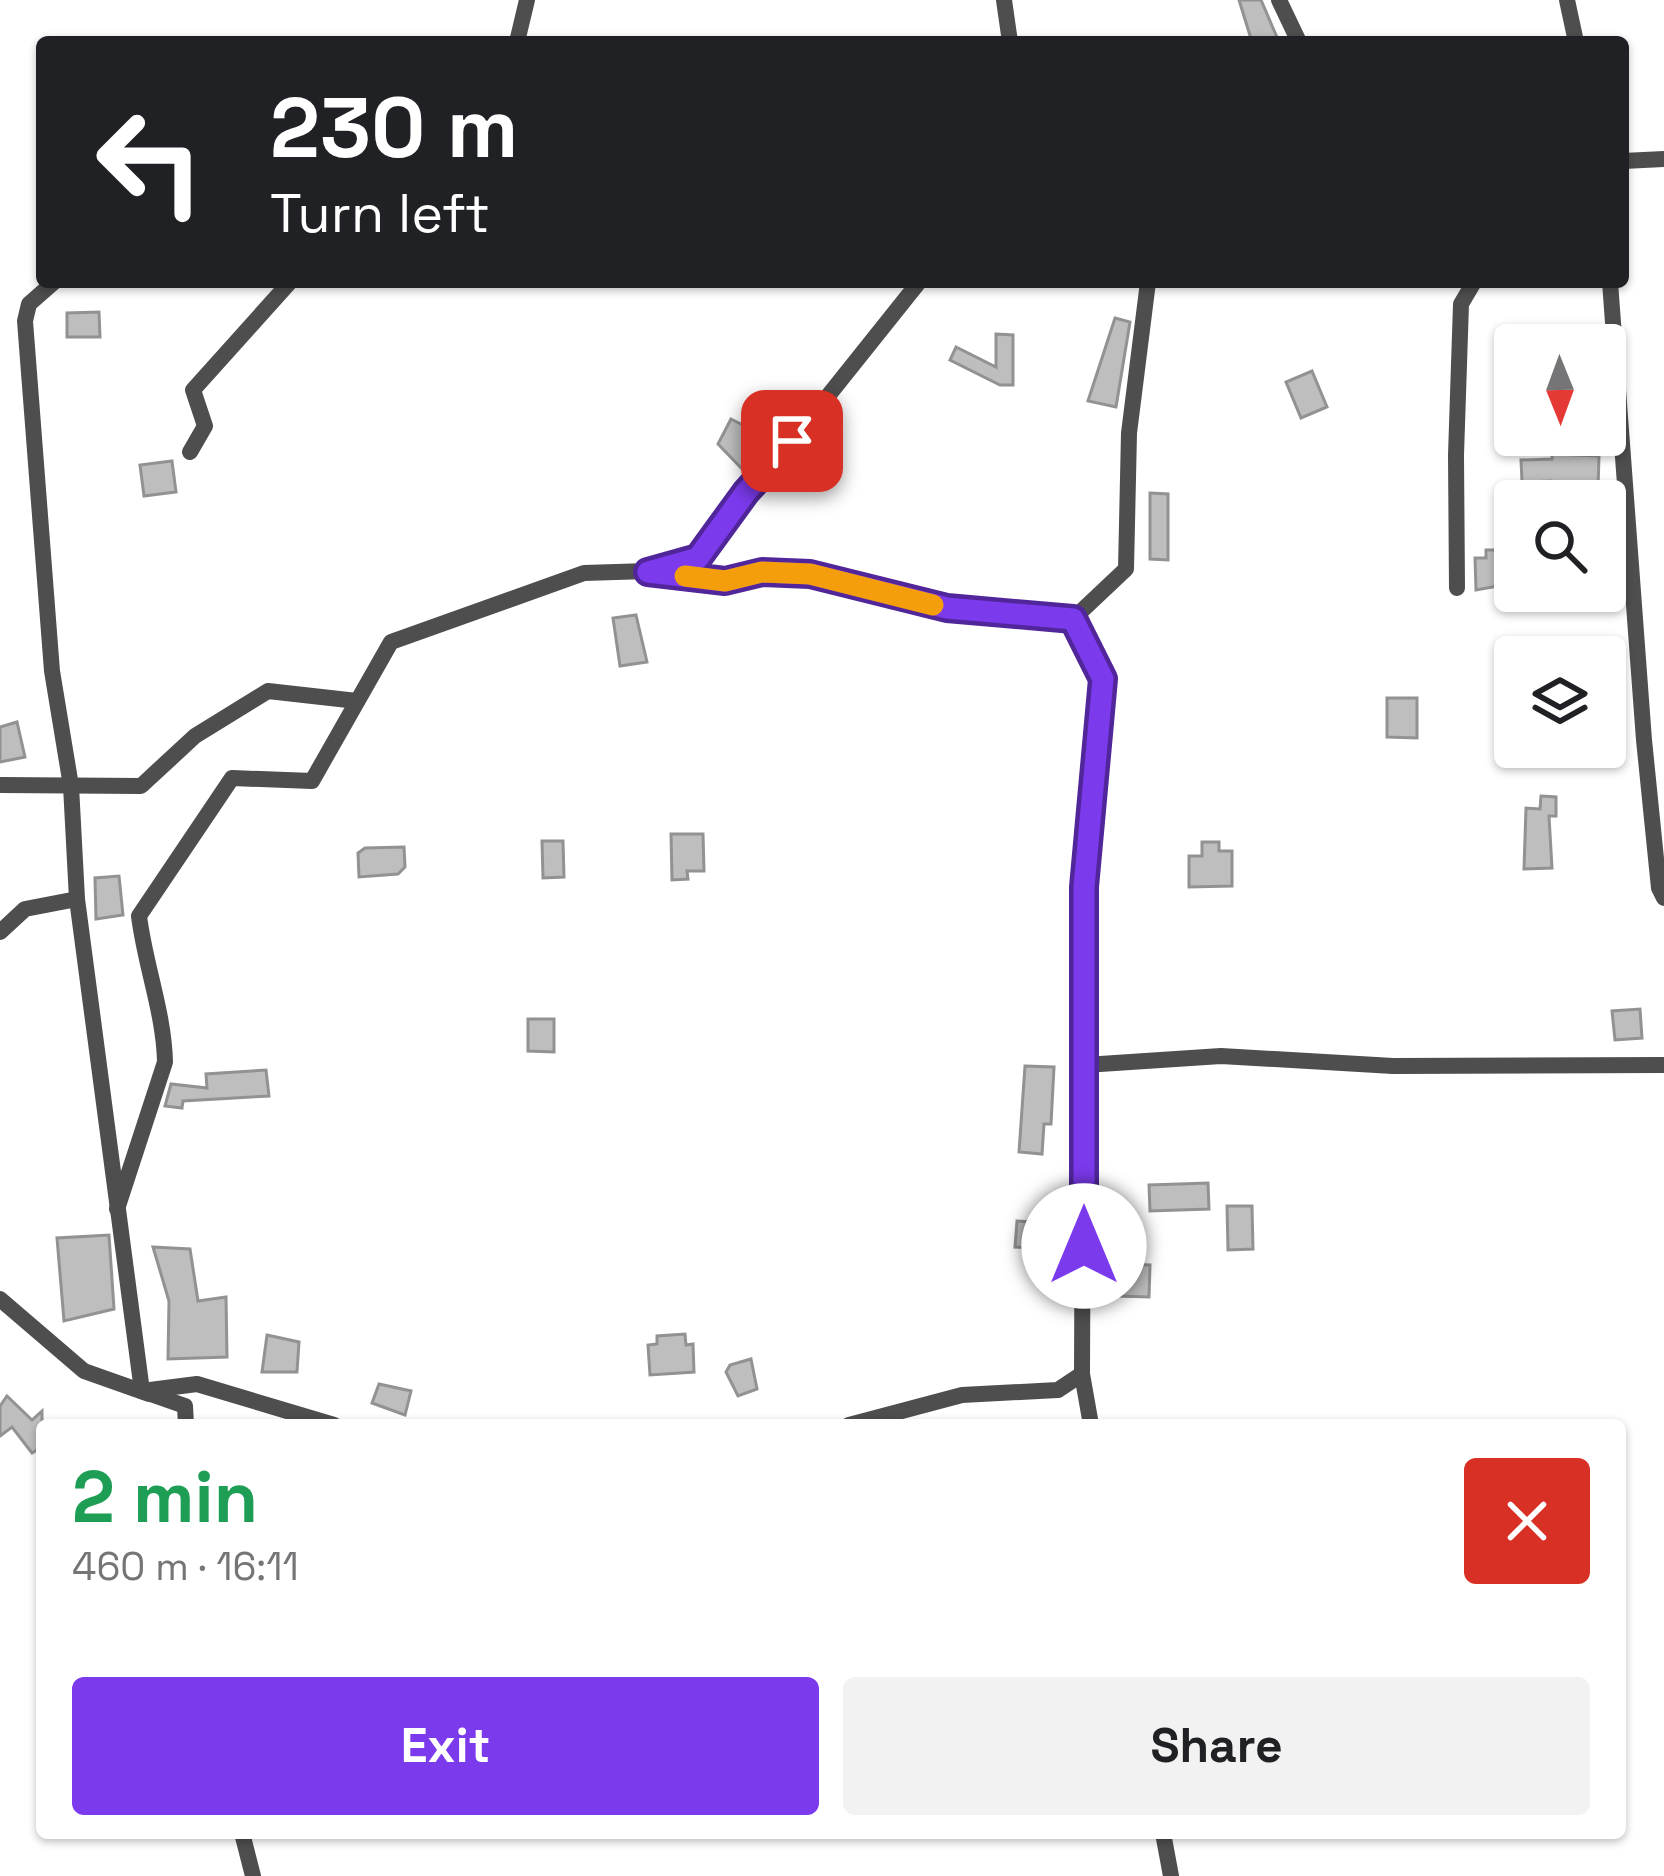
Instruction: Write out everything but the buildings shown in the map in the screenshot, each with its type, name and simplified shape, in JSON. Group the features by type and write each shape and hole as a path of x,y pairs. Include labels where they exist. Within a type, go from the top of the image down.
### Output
{"street":[{"path":"518,36 527,0"},
{"path":"1004,0 1009,36"},
{"path":"1279,0 1297,36"},
{"path":"1567,0 1575,36"},
{"path":"1629,161 1664,159"},
{"path":"47,288 29,304 25,321 52,671 71,786 77,899 142,1391"},
{"path":"190,452 205,426 193,391 285,288"},
{"path":"648,572 698,558 746,492 915,288"},
{"path":"117,1209 165,1062 140,916 232,778 311,781 391,642 584,572 648,572 725,581 762,572 810,574 947,608 1073,619 1126,569 1129,433 1147,288"},
{"path":"1456,588 1461,304 1470,288"},
{"path":"1610,288 1644,740 1659,888 1664,898"},
{"path":"1073,619 1103,679 1084,887 1082,1374 1090,1419"},
{"path":"0,785 141,786 195,736 268,692 357,701"},
{"path":"0,932 25,909 77,899"},
{"path":"1085,1065 1221,1057 1393,1066 1664,1065"},
{"path":"0,1299 84,1371 186,1416"},
{"path":"872,1419 962,1395 1058,1390 1082,1374"},
{"path":"142,1391 197,1384 314,1419"},
{"path":"142,1391 186,1416"},
{"path":"244,1839 253,1876"},
{"path":"1164,1839 1171,1876"}],"slow traffic":[{"path":"685,576 725,581 762,572 810,574 933,605"}],"route":[{"path":"792,441 746,492 698,558 648,572 725,581 762,572 810,574 947,608 1073,619 1103,679 1084,887 1084,1246"}]}
